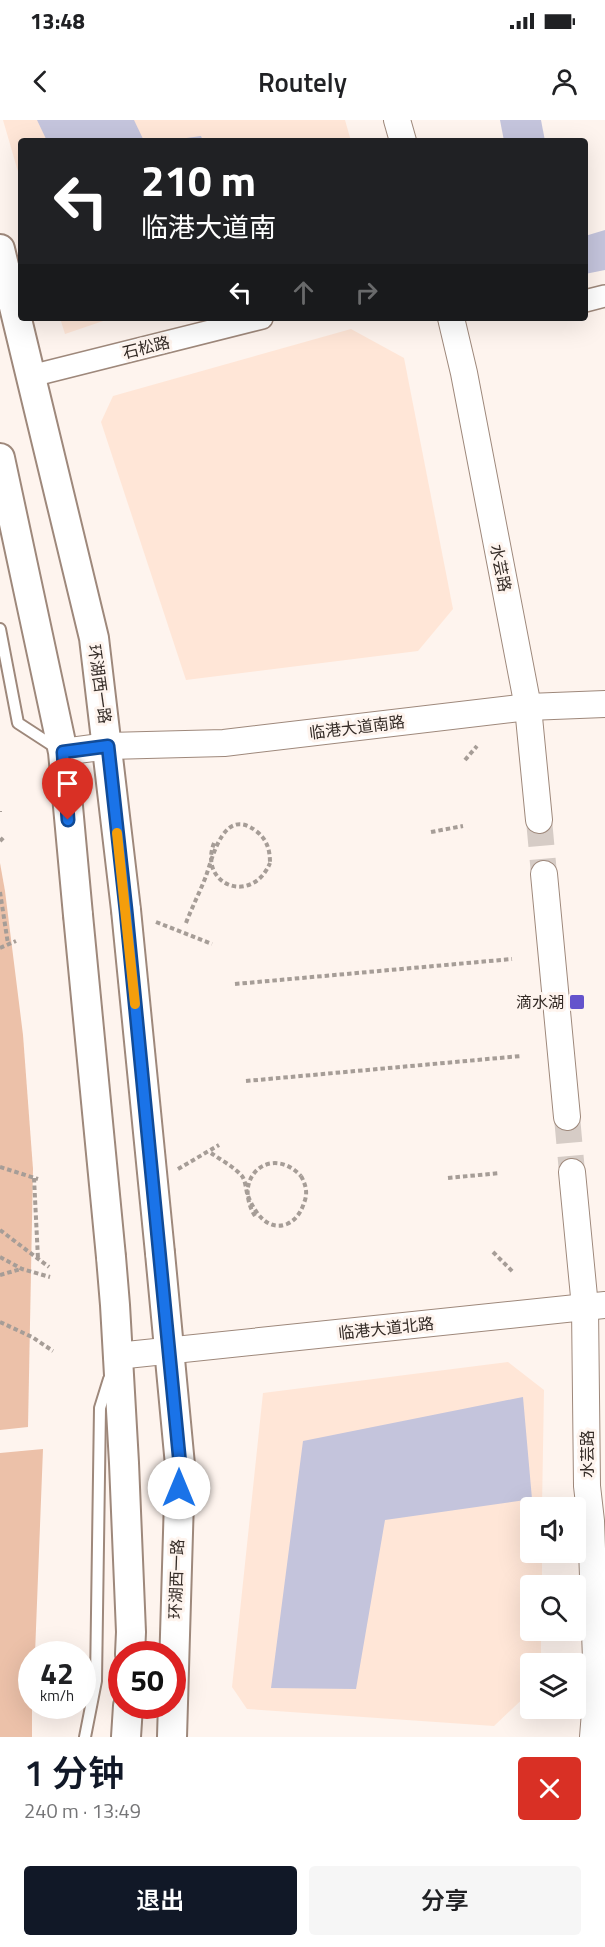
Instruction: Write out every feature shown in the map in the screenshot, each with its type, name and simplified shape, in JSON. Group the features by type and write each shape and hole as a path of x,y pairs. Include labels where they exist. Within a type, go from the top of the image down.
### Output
{"main road":[{"name":"环湖西一路","path":"0,249 94,638 108,746 180,1465 172,1737"},
{"path":"0,458 63,752 115,1305 125,1474 131,1641"},
{"path":"126,1737 127,1719"}],"street":[{"path":"397,120 402,138"},
{"path":"588,300 605,296"},
{"name":"石松路","path":"31,376 250,321"},
{"name":"水芸路","path":"453,321 528,707 539,820"},
{"name":"临港大道南路","path":"63,752 108,746 224,743 528,707 605,704"},
{"path":"544,874 567,1117"},
{"name":"水芸路","path":"572,1172 595,1306 587,1486 601,1687 593,1737"},
{"name":"临港大道北路","path":"117,1356 595,1306"}],"lane":[{"path":"0,629 18,723 63,752"},
{"path":"85,1737 96,1681 100,1408 117,1356"}],"path":[{"path":"465,760 477,746"},
{"path":"186,923 206,874 215,846 225,831 243,825 253,829 267,844 270,863 260,880 241,887 231,886 215,874 211,865 210,855 214,843"},
{"path":"431,832 463,826"},
{"path":"0,842 5,836"},
{"path":"0,892 8,944"},
{"path":"156,922 212,944"},
{"path":"0,948 16,941"},
{"path":"235,984 512,959"},
{"path":"246,1081 521,1056"},
{"path":"175,1171 219,1145"},
{"path":"212,1153 243,1177 253,1206 260,1217 273,1225 284,1225 300,1213 306,1195 301,1176 294,1169 275,1163 257,1170 247,1187 246,1197 255,1215"},
{"path":"0,1167 36,1179 38,1259"},
{"path":"448,1178 500,1173"},
{"path":"0,1230 49,1267"},
{"path":"493,1252 514,1273"},
{"path":"0,1257 22,1269 50,1278"},
{"path":"0,1275 22,1269"},
{"path":"0,1322 53,1351"}],"shaded area":[{"path":"3,120 345,120 350,138 18,138 18,172"},
{"path":"61,321 103,321 65,334"},
{"path":"351,329 404,358 453,609 418,651 186,680 101,422 113,396"},
{"path":"0,863 23,1035 33,1169 28,1427 0,1430"},
{"path":"508,1362 544,1390 542,1497 520,1497 520,1563 542,1563 542,1575 520,1575 520,1641 541,1641 541,1653 520,1653 520,1701 494,1726 247,1709 232,1687 263,1393"},
{"path":"43,1449 36,1641 18,1641 18,1719 32,1719 32,1737 0,1737 0,1453"}],"building":[{"path":"37,120 134,120 143,138 46,138"},
{"path":"500,120 541,120 544,138 503,138"},
{"path":"605,230 605,270 588,273 588,235"},
{"path":"523,1397 532,1497 520,1497 520,1501 385,1520 356,1689 271,1688 303,1441"}],"tunnel":[{"path":"539,820 544,874"},
{"path":"567,1117 572,1172"}],"slow traffic":[{"path":"117,833 135,1004"}],"place":[{"name":"滴水湖","path":"577,1002"}],"route":[{"path":"68,820 63,752 108,746 160,1253 180,1465 179,1488"}]}
